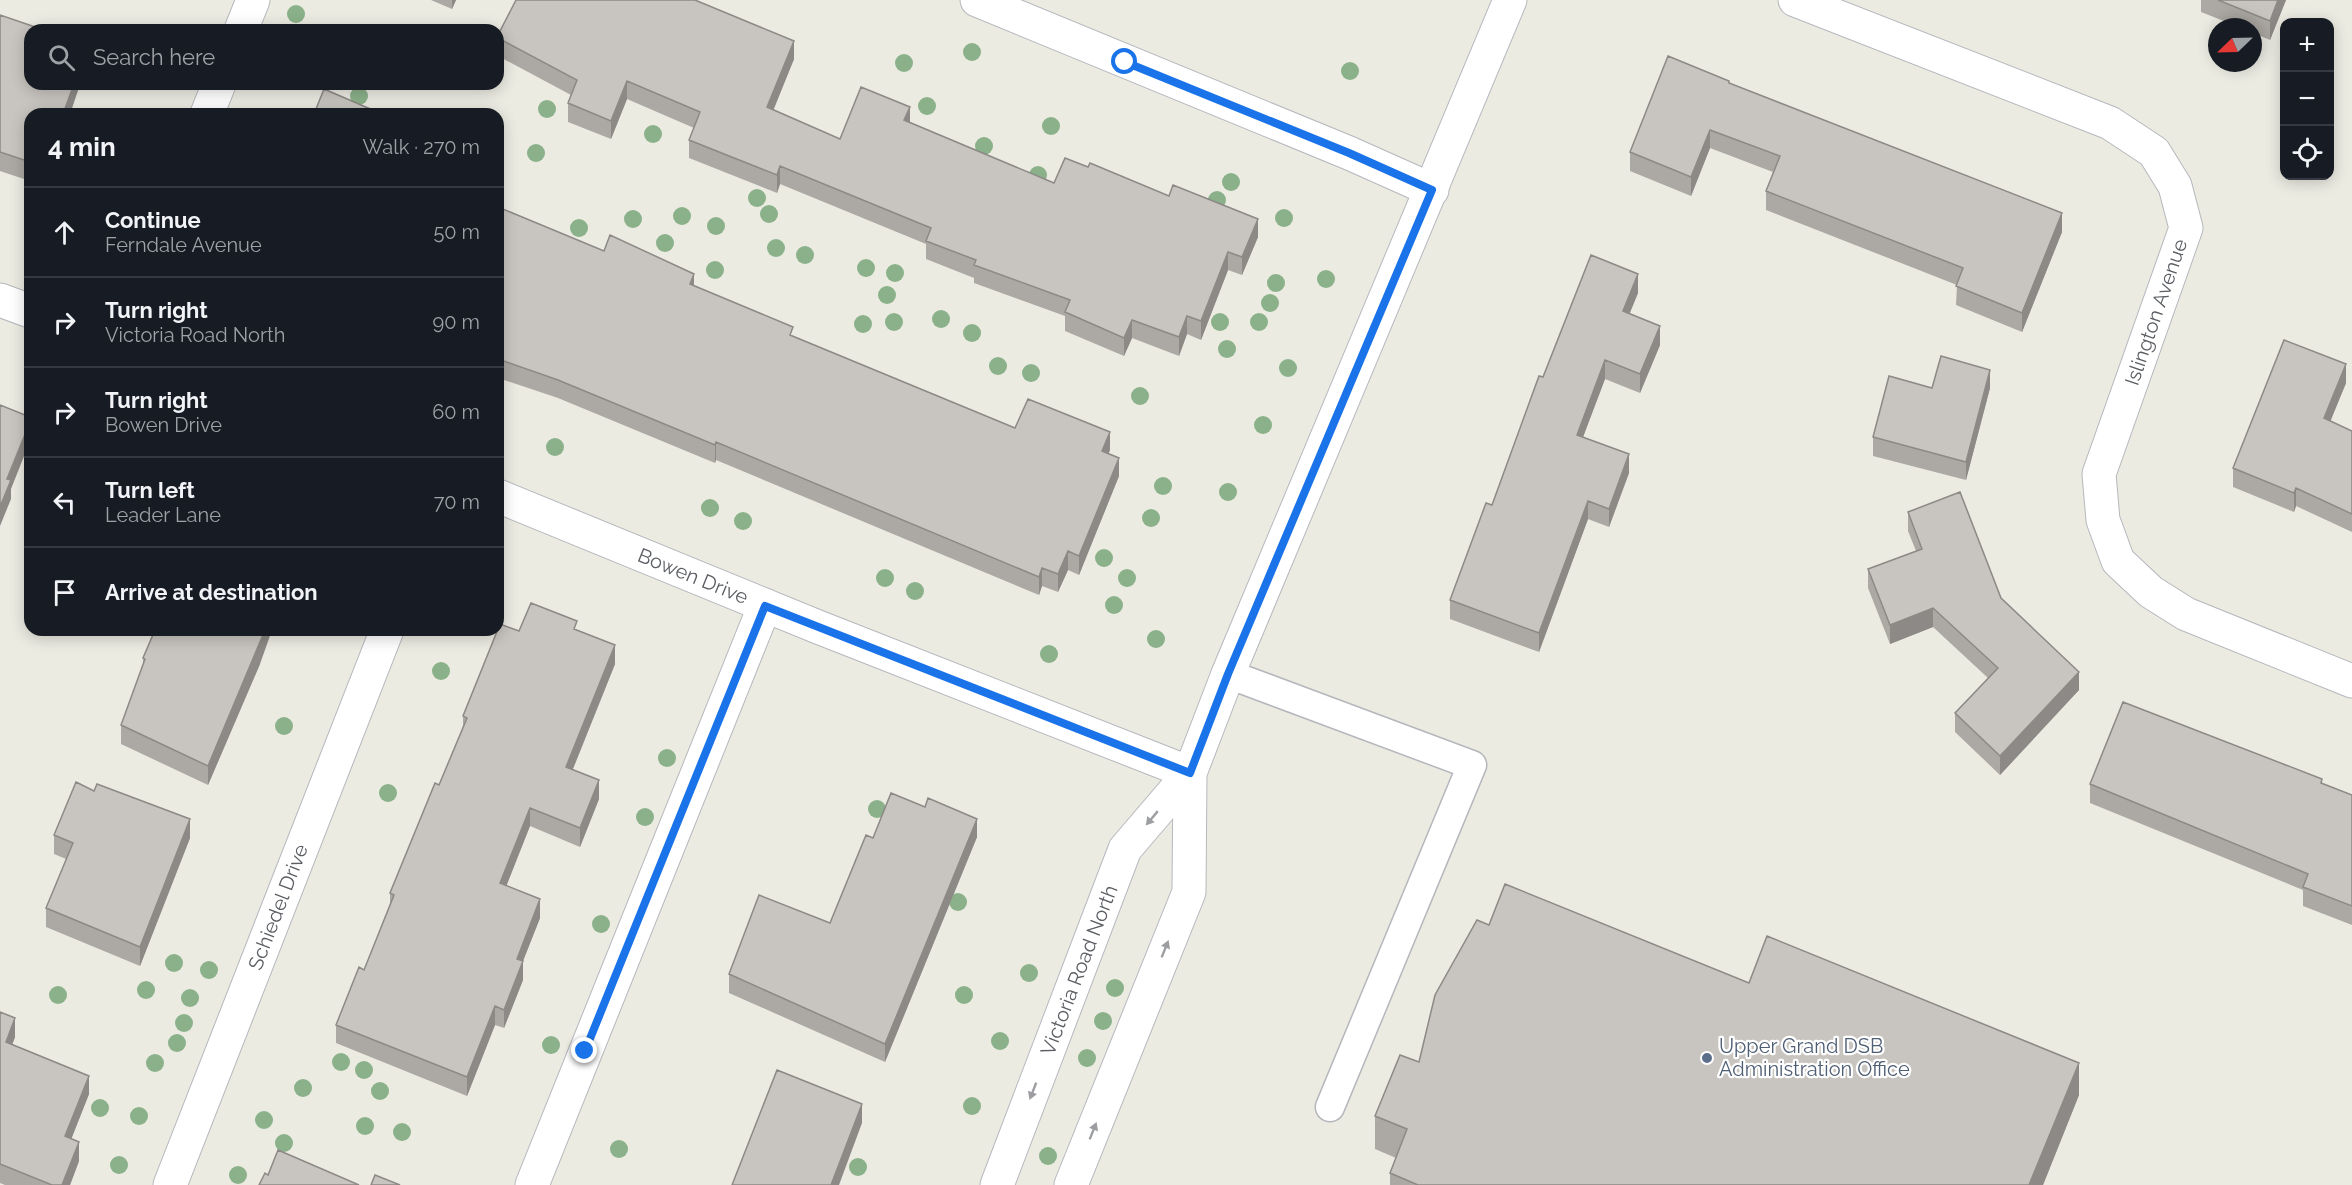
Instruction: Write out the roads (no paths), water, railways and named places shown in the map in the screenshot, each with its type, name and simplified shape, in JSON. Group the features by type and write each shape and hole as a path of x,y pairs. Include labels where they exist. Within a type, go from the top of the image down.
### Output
{"street":[{"path":"243,24 253,0"},
{"path":"977,0 1349,153 1432,190"},
{"name":"Victoria Road North","path":"997,1185 1125,849 1190,773 1228,674 1510,0"},
{"name":"Islington Avenue","path":"1795,0 2110,123 2154,152 2175,186 2186,228 2099,474 2103,520 2118,561 2151,592 2186,614 2352,681"},
{"path":"209,108 217,90"},
{"path":"0,300 24,309"},
{"name":"Bowen Drive","path":"504,498 765,606 1190,773"},
{"path":"532,1185 765,606"},
{"name":"Schiedel Drive","path":"170,1185 385,636"},
{"name":"Victoria Road North","path":"1071,1185 1189,892 1190,773"}],"lane":[{"path":"1228,674 1472,765 1330,1107"}],"place":[{"name":"Upper Grand DSB Administration Office","path":"1707,1058"}]}
